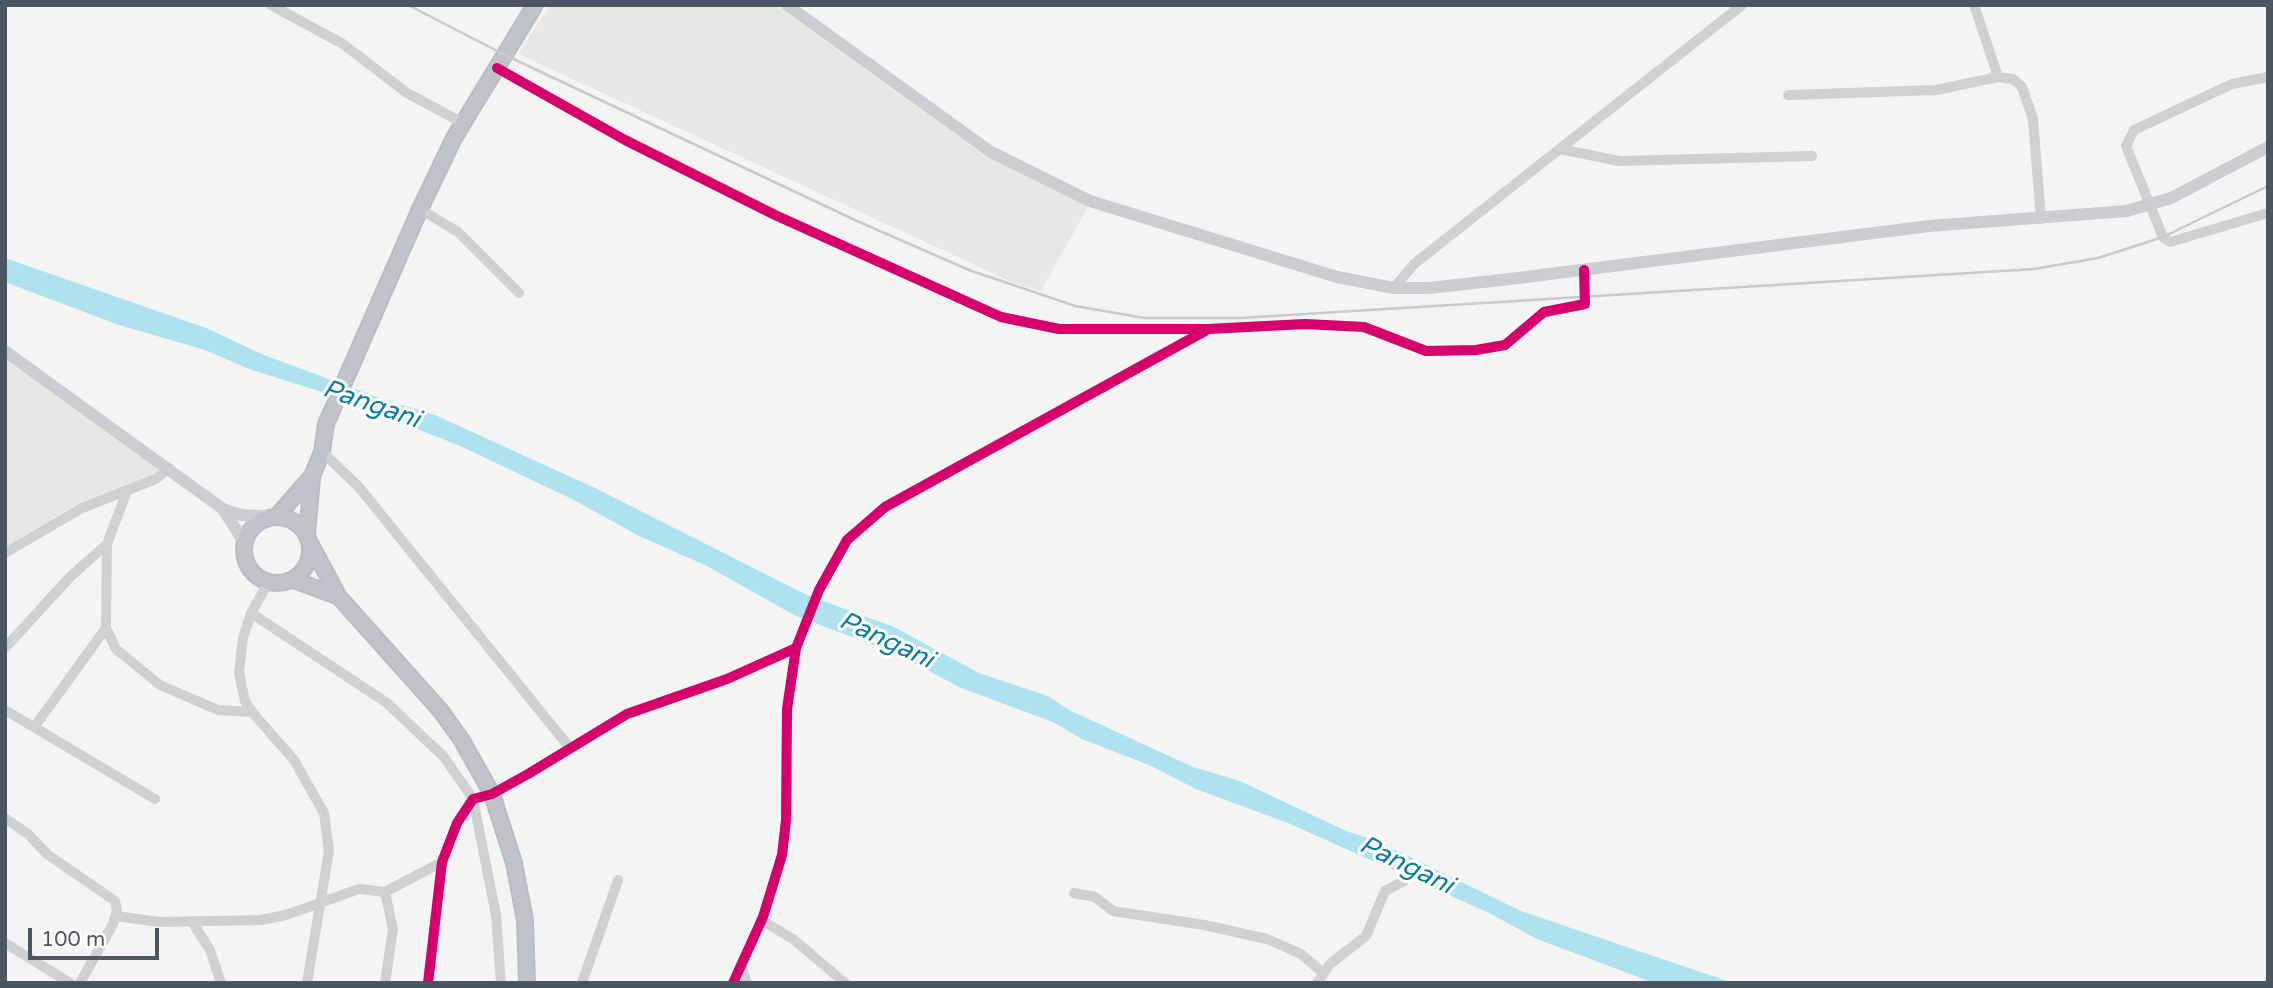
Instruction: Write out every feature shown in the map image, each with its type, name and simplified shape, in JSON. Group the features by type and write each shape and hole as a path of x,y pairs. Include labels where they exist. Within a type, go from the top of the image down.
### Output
{"highway":[{"path":"312,476 274,517 259,522 244,542 248,567 268,583 281,584 294,580 308,564 312,476 322,452 326,424 420,209 463,123 535,5"},
{"path":"274,517 294,521 309,538 339,597 385,645 440,710 461,739 492,794 514,863 522,904 527,983"},
{"path":"294,580 339,597"}],"main road":[{"path":"787,5 991,152 1090,201 1324,274 1394,288 1429,288 1929,226 2040,219 2151,206 2268,147"},
{"path":"5,351 223,509 241,515 274,517"},
{"path":"223,509 244,542"}],"street":[{"path":"271,5 343,44 407,93 463,123"},
{"path":"1394,288 1414,264 1742,5"},
{"path":"1974,5 1998,78"},
{"path":"497,68 625,141 763,209 1001,317 1059,329 1208,329 1306,324 1364,327 1426,351 1476,350 1505,345 1544,312 1585,303 1584,270"},
{"path":"2268,77 2232,84 2134,130 2126,146 2164,237 2170,242 2268,213"},
{"path":"1788,95 1936,90 1998,78 2013,79 2022,88 2033,119 2040,219"},
{"path":"1560,149 1619,161 1812,156"},
{"path":"420,209 458,233 519,293"},
{"path":"733,983 761,920 782,855 786,820 787,709 796,648 819,590 847,540 886,507 1208,329"},
{"path":"322,452 358,486 570,748"},
{"path":"5,553 82,508 156,479 169,468"},
{"path":"127,491 107,544 106,628 116,649 160,685 218,710 252,712"},
{"path":"5,648 70,577 107,544"},
{"path":"268,583 251,613 243,638 239,673 245,701 294,760 324,813 329,851 307,983"},
{"path":"251,613 387,703 444,757 473,799 496,915 501,983"},
{"path":"35,726 106,628"},
{"path":"428,983 442,862 460,816 473,799 492,794 627,714 727,679 796,648"},
{"path":"5,710 155,799"},
{"path":"5,818 28,834 47,854 115,901 116,916 80,983"},
{"path":"116,916 193,923 261,920 286,915 319,901 359,889 385,892 442,862"},
{"path":"582,983 618,880"},
{"path":"1317,983 1322,972 1366,936 1385,891 1404,881"},
{"path":"385,892 393,929 385,983"},
{"path":"1074,893 1095,897 1113,911 1204,925 1267,939 1301,954 1322,972"},
{"path":"761,920 793,939 845,983"},
{"path":"193,923 211,950 221,983"},
{"path":"5,943 70,983"},
{"path":"741,965 747,983"}],"shaded area":[{"path":"550,5 776,5 987,157 1088,207 1041,291 1014,283 518,54"},
{"path":"5,359 160,469 154,475 80,503 5,547"}],"water":[{"name":"Pangani","path":"5,258 206,328 264,355 388,401 435,415 595,488 807,595 894,627 979,673 1048,696 1069,710 1193,767 1240,781 1346,831 1377,841 1521,911 1733,983 1654,983 1537,939 1489,913 1288,823 1196,789 1149,765 1082,739 1053,722 961,688 897,654 794,615 707,566 639,536 574,500 458,445 319,391 249,369 205,350 119,325 5,282"}],"railway":[{"path":"408,5 505,55 857,221 969,270 1075,306 1145,318 1240,318 2034,269 2098,258 2163,237 2268,186"}],"cycle path":[{"path":"497,68 625,140 775,215 1001,317 1059,329 1208,329 1305,324 1364,327 1426,351 1476,350 1505,345 1544,312 1585,304 1584,270"},
{"path":"733,983 763,917 782,855 786,820 787,709 796,648 819,590 847,540 885,507 1205,331"},
{"path":"428,983 442,862 457,823 473,799 492,794 627,714 727,679 796,648"}]}
